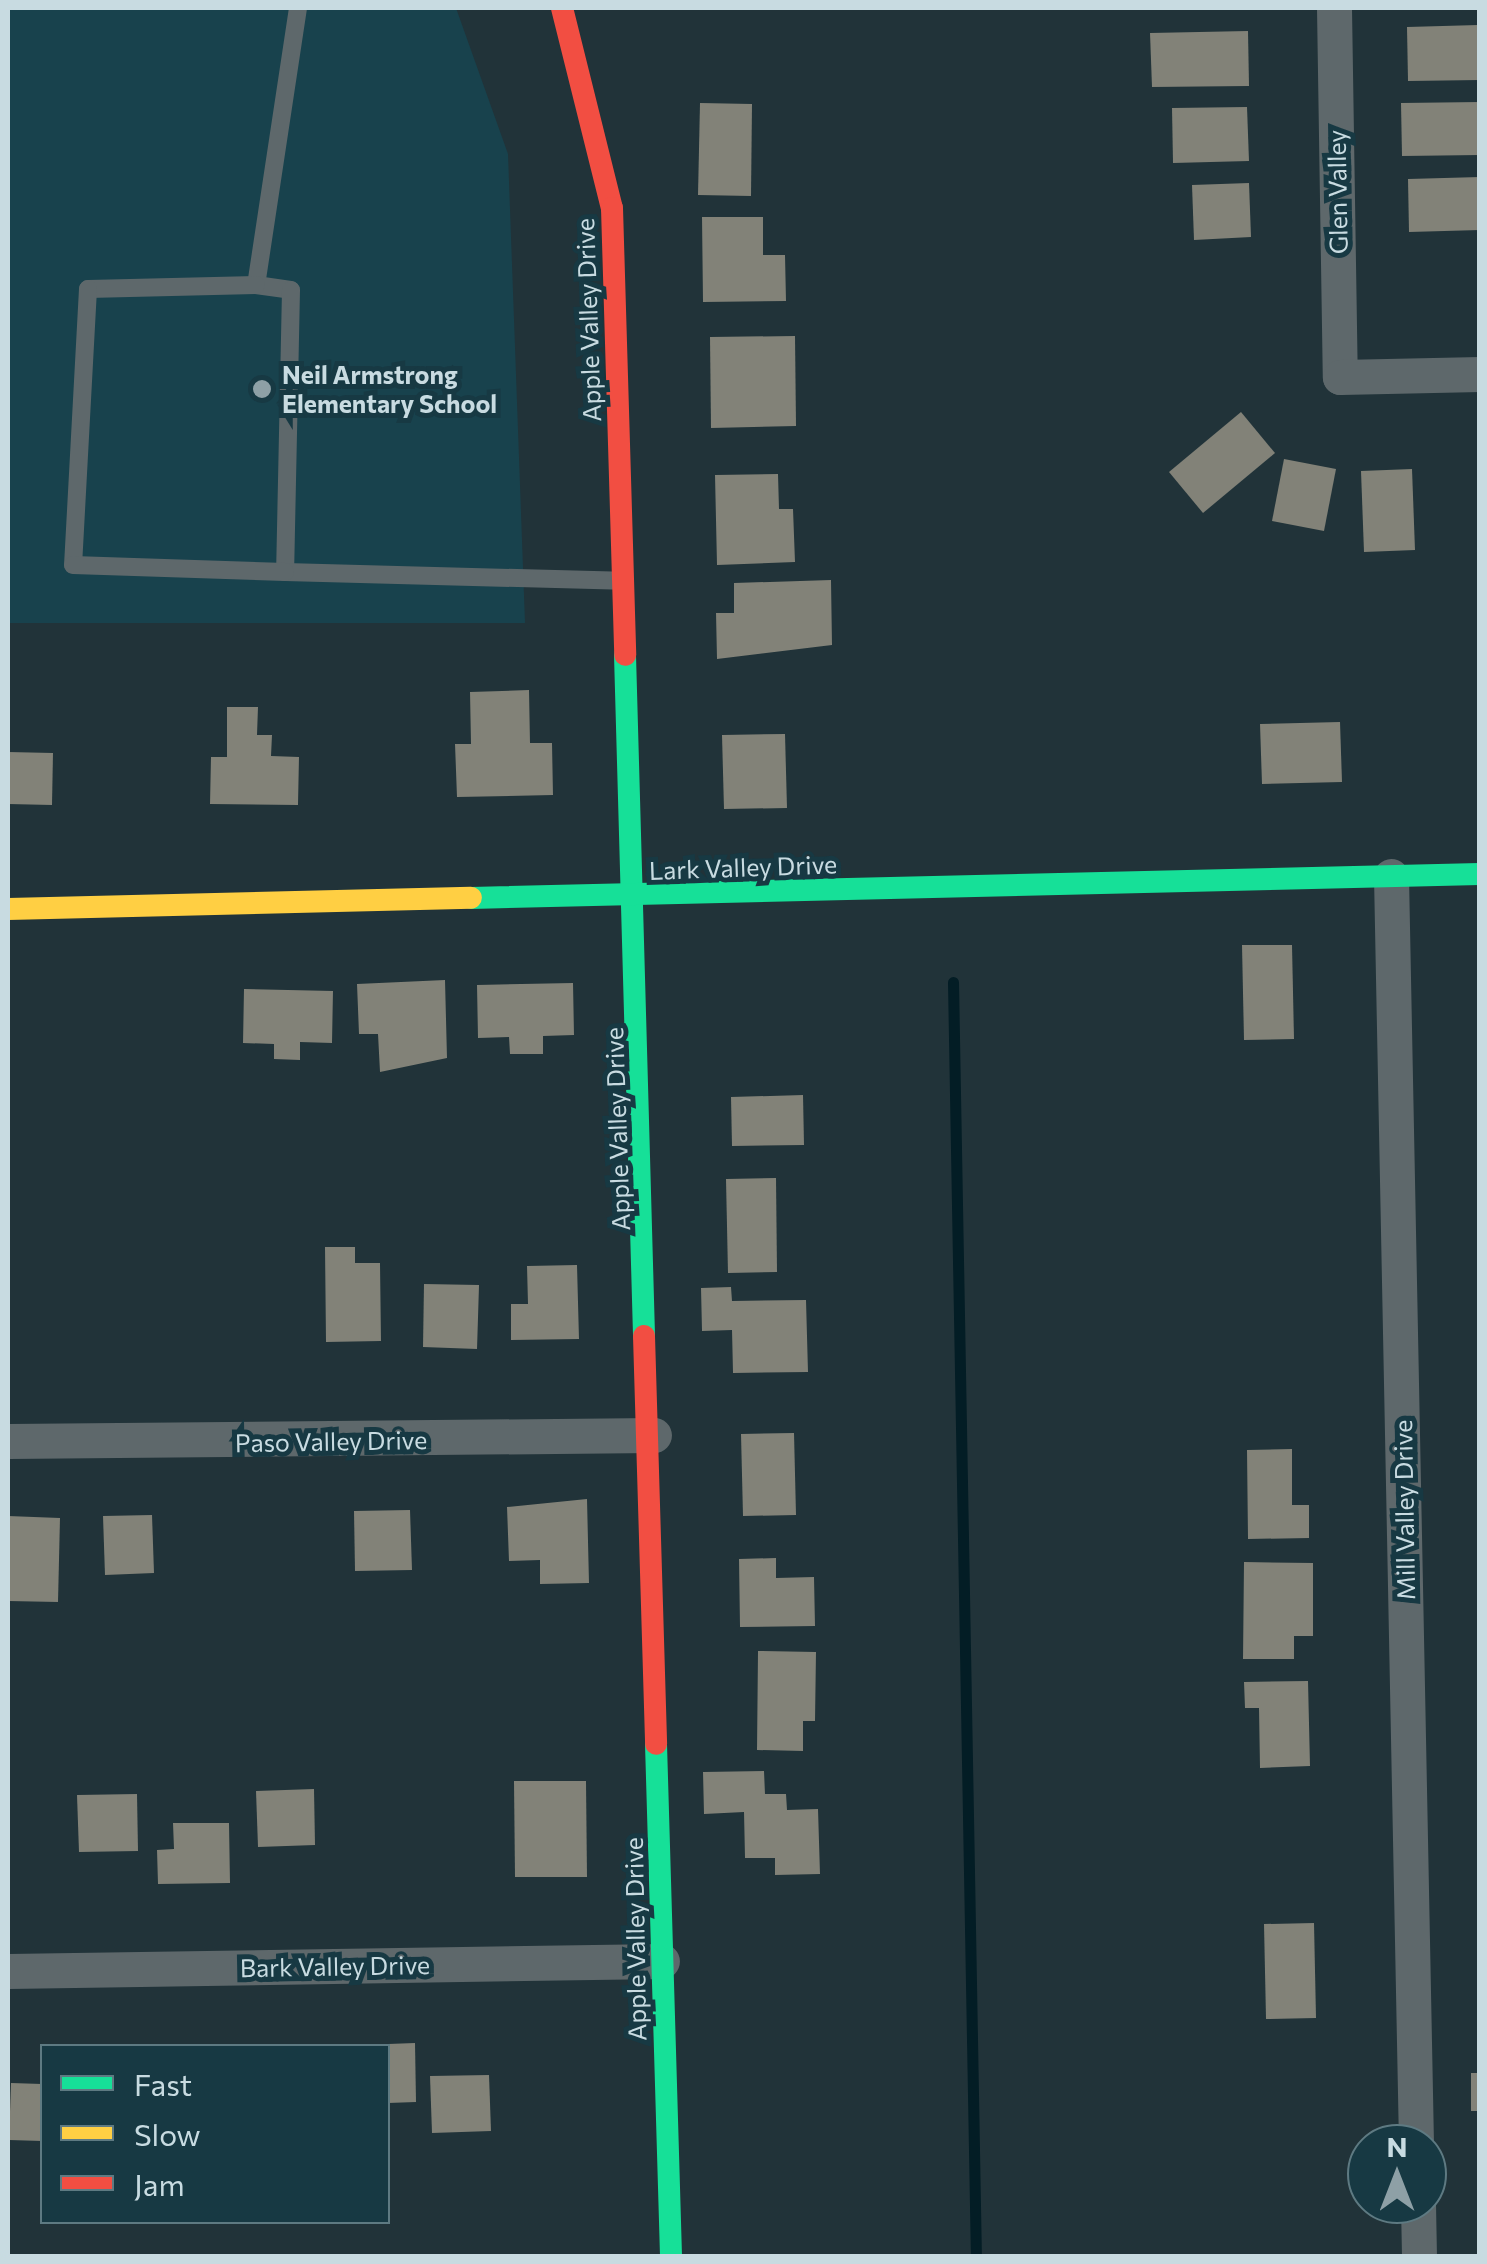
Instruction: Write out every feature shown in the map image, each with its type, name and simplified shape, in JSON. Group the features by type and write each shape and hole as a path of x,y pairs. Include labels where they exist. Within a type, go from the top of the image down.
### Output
{"street":[{"name":"Apple Valley Drive","path":"562,8 612,208 654,1435 662,1961 672,2256"},
{"name":"Glen Valley","path":"1334,8 1340,377 1480,374"},
{"name":"Lark Valley Drive","path":"8,908 638,898 1480,874"},
{"name":"Mill Valley Drive","path":"1392,876 1416,2124"},
{"name":"Paso Valley Drive","path":"8,1441 654,1435"},
{"name":"Bark Valley Drive","path":"8,1971 662,1961"},
{"path":"1418,2224 1419,2256"}],"lane":[{"path":"256,286 298,8"},
{"path":"285,572 290,290 256,286 88,288 72,565 285,572 624,581"}],"shaded area":[{"name":"Neil Armstrong Elementary School","path":"8,8 456,8 508,154 525,623 8,623"}],"building":[{"path":"1478,25 1480,80 1408,81 1407,27"},
{"path":"1248,31 1249,86 1152,87 1150,33"},
{"path":"1480,102 1480,155 1402,156 1401,103"},
{"path":"700,103 752,104 751,196 698,195"},
{"path":"1247,107 1249,161 1173,163 1172,108"},
{"path":"1480,177 1480,230 1409,232 1408,179"},
{"path":"1249,183 1251,237 1194,240 1192,185"},
{"path":"702,217 763,217 763,255 785,255 786,301 703,302"},
{"path":"795,336 796,426 711,428 710,337"},
{"path":"1241,412 1275,453 1203,513 1169,472"},
{"path":"1284,459 1336,469 1324,531 1272,521"},
{"path":"1412,469 1415,550 1364,552 1361,471"},
{"path":"778,474 779,509 793,509 795,562 717,565 715,475"},
{"path":"831,580 832,645 717,659 716,613 734,613 734,583"},
{"path":"529,690 530,743 552,743 553,795 457,797 455,744 471,744 470,692"},
{"path":"227,707 258,707 257,735 272,735 271,756 299,757 298,805 210,804 211,757 227,757"},
{"path":"1340,722 1342,782 1262,784 1260,724"},
{"path":"785,734 787,808 724,809 722,735"},
{"path":"8,752 53,753 52,805 8,804"},
{"path":"1242,945 1292,945 1294,1039 1244,1040"},
{"path":"445,980 447,1058 380,1072 378,1034 359,1034 357,984"},
{"path":"573,983 574,1035 543,1036 543,1054 510,1054 509,1037 478,1038 477,985"},
{"path":"244,989 333,991 332,1043 300,1042 300,1060 274,1059 274,1044 243,1043"},
{"path":"803,1095 804,1145 732,1146 731,1097"},
{"path":"776,1178 777,1272 728,1273 726,1179"},
{"path":"325,1247 355,1247 355,1263 380,1263 381,1341 326,1342"},
{"path":"577,1265 579,1339 511,1340 511,1304 528,1304 527,1266"},
{"path":"424,1284 479,1285 477,1349 423,1347"},
{"path":"731,1287 732,1301 806,1300 808,1372 733,1373 732,1330 702,1331 701,1288"},
{"path":"794,1433 796,1515 743,1516 741,1434"},
{"path":"1292,1449 1292,1505 1309,1505 1309,1538 1248,1539 1247,1450"},
{"path":"587,1499 589,1583 540,1584 540,1560 509,1561 507,1507"},
{"path":"410,1510 412,1570 355,1571 354,1511"},
{"path":"152,1515 154,1573 105,1575 103,1516"},
{"path":"8,1516 60,1518 58,1602 8,1601"},
{"path":"776,1558 776,1578 814,1577 815,1626 740,1627 739,1559"},
{"path":"1244,1562 1313,1563 1313,1636 1294,1636 1294,1659 1243,1659"},
{"path":"758,1651 816,1652 815,1721 803,1721 803,1751 757,1750"},
{"path":"1308,1681 1310,1766 1260,1768 1259,1708 1245,1708 1244,1682"},
{"path":"764,1771 765,1794 786,1794 787,1810 818,1809 820,1874 775,1875 775,1858 745,1858 744,1812 704,1814 703,1772"},
{"path":"514,1781 586,1781 587,1877 515,1877"},
{"path":"314,1789 315,1845 258,1847 256,1791"},
{"path":"137,1794 138,1851 79,1852 77,1795"},
{"path":"173,1823 229,1823 230,1883 158,1884 157,1850 174,1849"},
{"path":"1314,1923 1316,2018 1266,2019 1264,1924"},
{"path":"415,2043 416,2102 390,2103 388,2044"},
{"path":"1471,2073 1480,2073 1480,2111 1471,2111"},
{"path":"489,2075 491,2131 432,2133 430,2076"},
{"path":"11,2083 40,2084 40,2141 9,2140"}],"waterway":[{"path":"953,982 976,2256"}],"traffic: fast":[{"path":"625,655 644,1336"},
{"path":"471,898 1480,874"},
{"path":"656,1744 671,2256"}],"traffic: slow":[{"path":"8,909 471,898"}],"traffic: jam":[{"path":"562,8 612,208 625,655"},
{"path":"644,1336 656,1744"}],"place":[{"name":"Neil Armstrong Elementary School","path":"262,389"}]}
